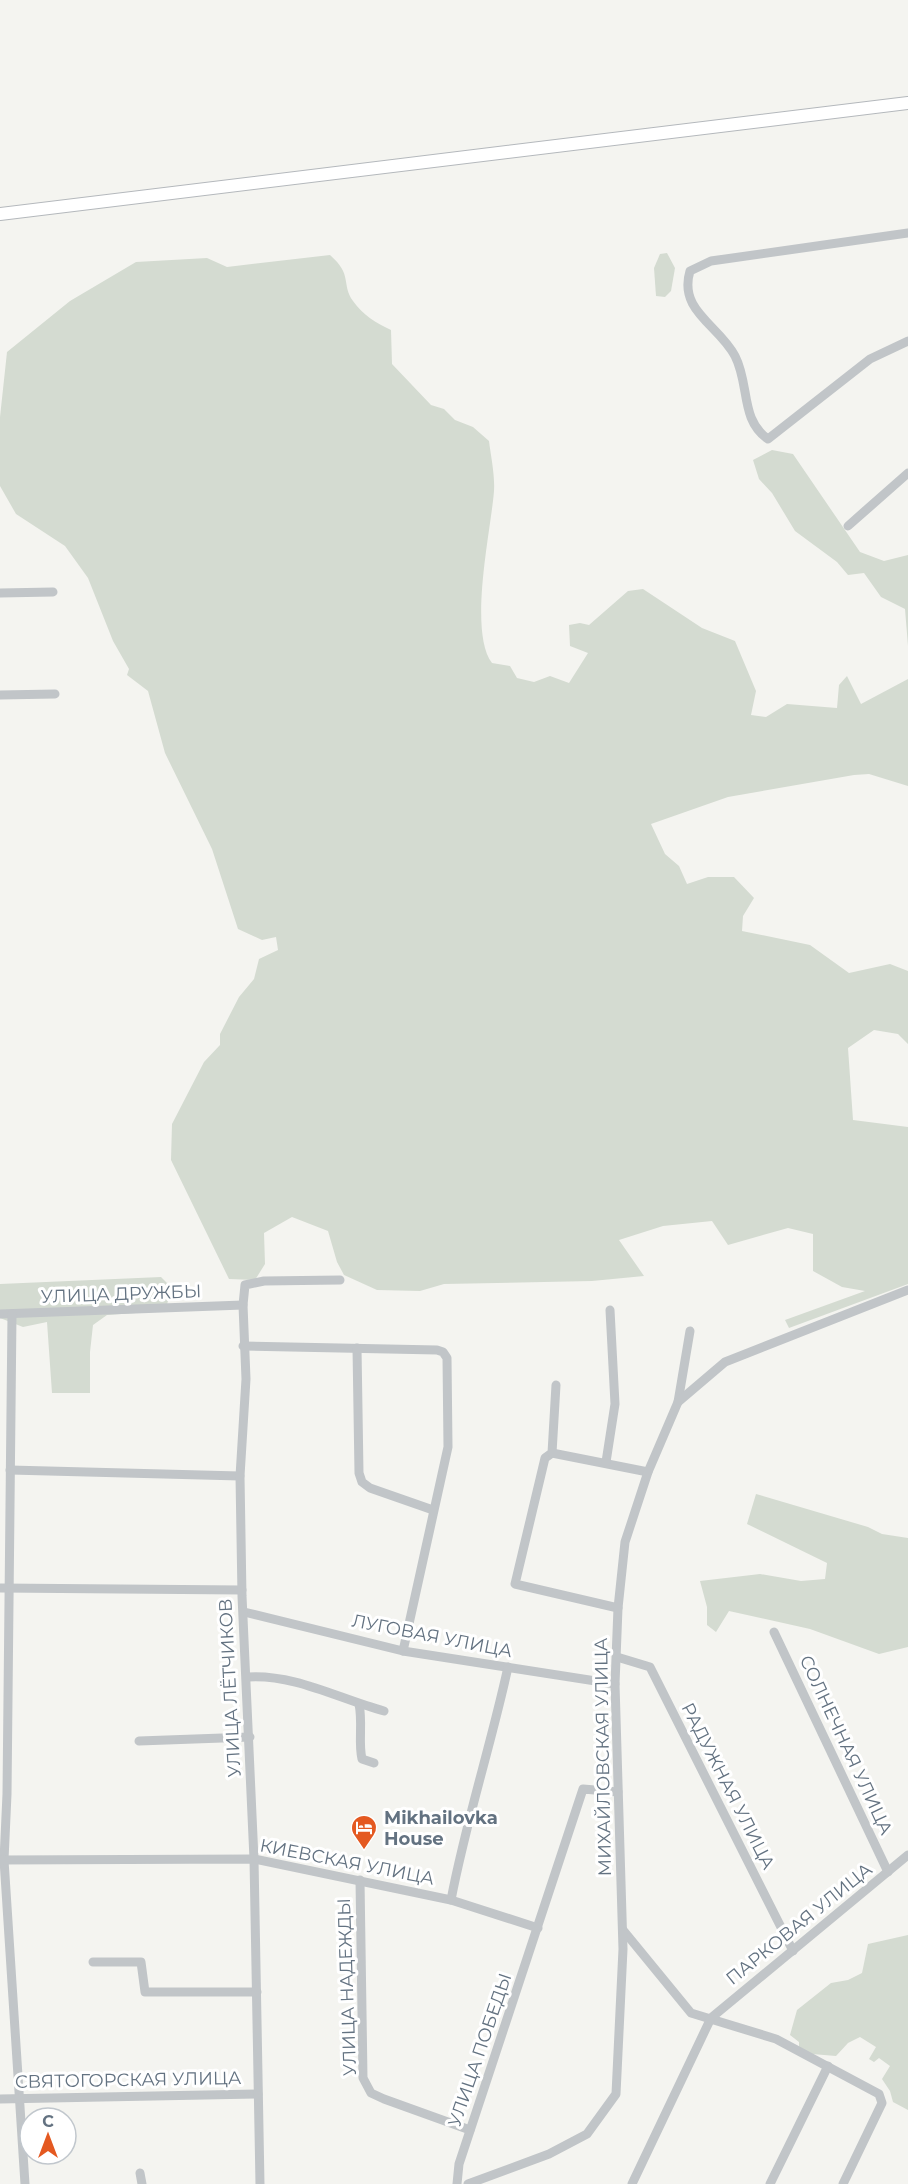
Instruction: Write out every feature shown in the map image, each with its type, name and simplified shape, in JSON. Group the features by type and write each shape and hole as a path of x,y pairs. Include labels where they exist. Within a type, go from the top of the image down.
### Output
{"main road":[{"path":"0,214 908,103"}],"street":[{"path":"908,233 711,261 690,271 685,286 693,307 735,356 746,387 748,412 755,430 768,439 870,359 908,341"},
{"path":"848,526 908,473"},
{"path":"0,593 53,592"},
{"path":"0,695 55,694"},
{"name":"УЛИЦА ЛЁТЧИКОВ","path":"260,2184 254,1859 248,1677 242,1590 240,1476 246,1379 243,1305 245,1286 264,1281 340,1280"},
{"name":"МИХАЙЛОВСКАЯ УЛИЦА","path":"468,2184 549,2154 587,2134 616,2094 623,1930 615,1684 618,1608 625,1542 648,1472 678,1402 725,1362 908,1290"},
{"name":"УЛИЦА ДРУЖБЫ","path":"0,1314 243,1305"},
{"path":"606,1462 615,1404 610,1310"},
{"path":"12,1314 10,1470 4,1588 7,1794 2,1860 25,2184"},
{"path":"678,1402 690,1331"},
{"path":"243,1346 443,1352 447,1358 448,1447 403,1651"},
{"path":"357,1348 359,1473 362,1482 370,1488 433,1510"},
{"path":"552,1453 556,1385"},
{"path":"618,1608 515,1584 545,1458 552,1453 648,1472"},
{"path":"10,1470 240,1476"},
{"path":"4,1588 242,1590"},
{"name":"ЛУГОВАЯ УЛИЦА","path":"244,1612 403,1651 615,1684"},
{"name":"СОЛНЕЧНАЯ УЛИЦА","path":"774,1632 888,1872"},
{"name":"РАДУЖНАЯ УЛИЦА","path":"617,1657 650,1667 793,1951"},
{"path":"451,1900 461,1846 494,1730 508,1667"},
{"path":"248,1677 267,1676 282,1679 384,1711"},
{"path":"359,1704 362,1725 362,1759 374,1763"},
{"path":"139,1741 250,1737"},
{"name":"УЛИЦА ПОБЕДЫ","path":"457,2184 459,2164 583,1789 618,1792"},
{"name":"ПАРКОВАЯ УЛИЦА","path":"711,2018 908,1855"},
{"name":"КИЕВСКАЯ УЛИЦА","path":"2,1860 254,1859 451,1900 538,1929"},
{"name":"УЛИЦА НАДЕЖДЫ","path":"360,1880 363,2078 371,2093 470,2130"},
{"path":"623,1930 691,2013 776,2039 879,2094 882,2103 843,2184"},
{"path":"93,1962 141,1962 145,1992 257,1992"},
{"path":"632,2184 711,2018"},
{"path":"770,2184 828,2066"},
{"name":"СВЯТОГОРСКАЯ УЛИЦА","path":"0,2099 258,2094"},
{"path":"140,2173 142,2184"}],"shaded area":[{"path":"667,253 675,268 671,291 665,297 656,296 654,268 660,254"},
{"path":"330,255 342,268 350,295 357,306 370,318 391,330 392,364 431,405 444,409 455,420 473,427 489,441 494,491 481,605 485,648 492,663 510,666 517,678 534,682 550,676 569,683 588,653 570,646 569,625 580,623 589,625 628,591 643,589 702,628 735,641 756,691 751,715 766,717 787,704 837,708 839,685 847,676 861,704 908,679 908,786 869,774 854,775 728,797 651,824 665,854 679,866 687,884 708,877 734,877 754,898 743,916 742,931 810,945 849,973 890,964 908,971 908,1044 898,1034 874,1030 848,1048 853,1120 908,1127 908,1284 789,1328 785,1320 865,1291 842,1287 813,1271 813,1234 788,1228 728,1245 712,1221 663,1226 619,1240 644,1276 592,1281 444,1284 420,1291 377,1290 344,1275 337,1262 328,1231 292,1217 264,1233 265,1264 255,1280 229,1279 171,1160 172,1124 204,1062 220,1045 220,1034 239,997 254,979 259,959 278,950 276,937 262,940 238,929 212,849 165,753 148,691 127,675 129,669 113,641 88,578 65,546 16,514 0,486 0,417 7,352 70,301 136,262 207,258 227,267"},
{"path":"772,450 793,454 860,552 884,561 908,555 908,646 905,609 881,597 864,573 848,575 837,562 795,531 772,493 759,479 753,460"},
{"path":"161,1277 172,1288 165,1311 107,1315 93,1325 90,1352 90,1393 52,1393 47,1322 23,1327 0,1318 0,1284"},
{"path":"756,1494 868,1527 882,1534 908,1538 908,1647 879,1654 810,1629 729,1611 716,1632 707,1625 707,1607 700,1581 760,1574 801,1581 825,1579 827,1563 747,1524"},
{"path":"908,1935 908,2110 893,2102 890,2091 882,2079 890,2066 879,2058 874,2062 869,2059 876,2047 860,2037 848,2043 836,2056 812,2054 799,2048 799,2042 790,2035 797,2010 831,1983 848,1980 862,1973 868,1944"}],"place":[{"name":"Mikhailovka House","path":"364,1851"}]}
